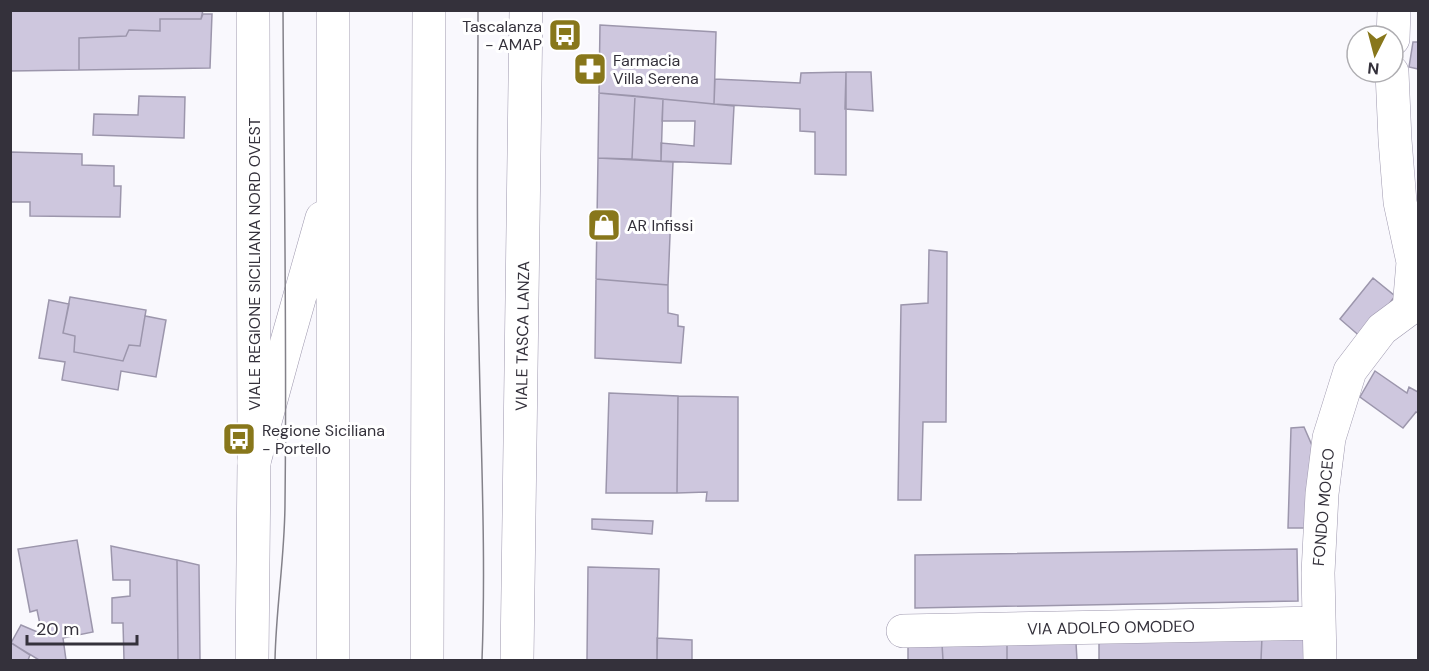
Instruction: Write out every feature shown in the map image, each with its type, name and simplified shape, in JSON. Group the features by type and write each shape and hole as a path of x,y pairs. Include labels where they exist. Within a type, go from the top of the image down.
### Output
{"street":[{"name":"VIALE REGIONE SICILIANA NORD OVEST","path":"252,660 253,10"},
{"path":"333,10 333,660"},
{"path":"427,660 429,10"},
{"name":"VIALE TASCA LANZA","path":"517,660 526,10"},
{"path":"1393,84 1400,202 1413,262 1414,292"},
{"path":"254,462 333,182"},
{"name":"FONDO MOCEO","path":"1320,660 1318,573 1322,494 1329,438 1350,371 1414,292"},
{"name":"VIA ADOLFO OMODEO","path":"903,631 1319,623"}],"building":[{"path":"10,10 203,10 201,19 160,19 160,31 129,30 126,36 79,38 79,70 10,71"},
{"path":"203,14 212,14 210,68 79,70 79,38 126,36 129,30 160,31 160,19 201,19"},
{"path":"600,25 716,32 714,104 599,93"},
{"path":"1413,42 1418,42 1418,69 1409,67"},
{"path":"846,72 846,175 815,174 815,132 800,131 800,109 714,104 715,79 800,83 801,73"},
{"path":"846,72 871,72 873,111 845,109"},
{"path":"599,93 635,96 632,159 598,158"},
{"path":"139,96 185,97 184,138 93,135 94,114 138,115"},
{"path":"635,96 663,99 661,161 632,159"},
{"path":"663,99 734,106 731,164 661,161 661,143 694,146 695,121 662,121"},
{"path":"10,152 82,154 82,165 114,166 114,186 121,186 120,217 30,216 30,202 10,202"},
{"path":"598,158 673,162 668,285 596,279"},
{"path":"929,250 947,252 946,422 923,422 921,500 898,500 901,305 928,303"},
{"path":"1373,278 1395,296 1363,339 1340,319"},
{"path":"596,279 668,285 668,313 678,315 678,326 684,327 681,363 595,358"},
{"path":"70,297 146,310 140,346 129,345 123,361 74,352 75,336 63,333"},
{"path":"49,300 69,304 63,333 75,336 74,352 123,361 129,345 140,346 145,316 166,320 156,377 121,371 118,390 62,380 65,362 39,358"},
{"path":"1375,371 1407,393 1409,387 1418,392 1418,413 1416,412 1403,428 1360,397"},
{"path":"609,393 678,396 677,493 606,493"},
{"path":"678,396 738,397 738,501 706,501 707,492 677,493"},
{"path":"1304,427 1314,450 1312,528 1288,528 1291,428"},
{"path":"592,519 653,521 652,534 592,529"},
{"path":"77,540 93,632 63,638 66,660 39,660 11,643 21,625 42,634 37,610 30,612 18,549"},
{"path":"111,546 177,560 178,660 124,660 123,623 112,623 112,598 130,596 130,580 113,580"},
{"path":"1297,549 1298,601 915,608 915,555"},
{"path":"177,560 199,565 200,660 178,660"},
{"path":"588,567 659,569 657,660 587,660"},
{"path":"1312,636 1311,660 1261,660 1262,637"},
{"path":"1262,637 1261,660 1099,660 1099,640"},
{"path":"657,638 692,640 692,660 657,660"},
{"path":"10,642 30,655 28,660 10,660"},
{"path":"1076,643 1077,660 1007,660 1007,644"},
{"path":"942,644 1007,644 1007,660 943,660"},
{"path":"942,644 943,660 908,660 908,645"}],"tram line":[{"path":"275,660 285,502 283,10"},
{"path":"478,10 482,660"}],"place":[{"name":"Tascalanza - AMAP","path":"565,35"},
{"name":"Farmacia Villa Serena","path":"590,69"},
{"name":"AR Infissi","path":"604,225"},
{"name":"Regione Siciliana - Portello","path":"239,439"}]}
